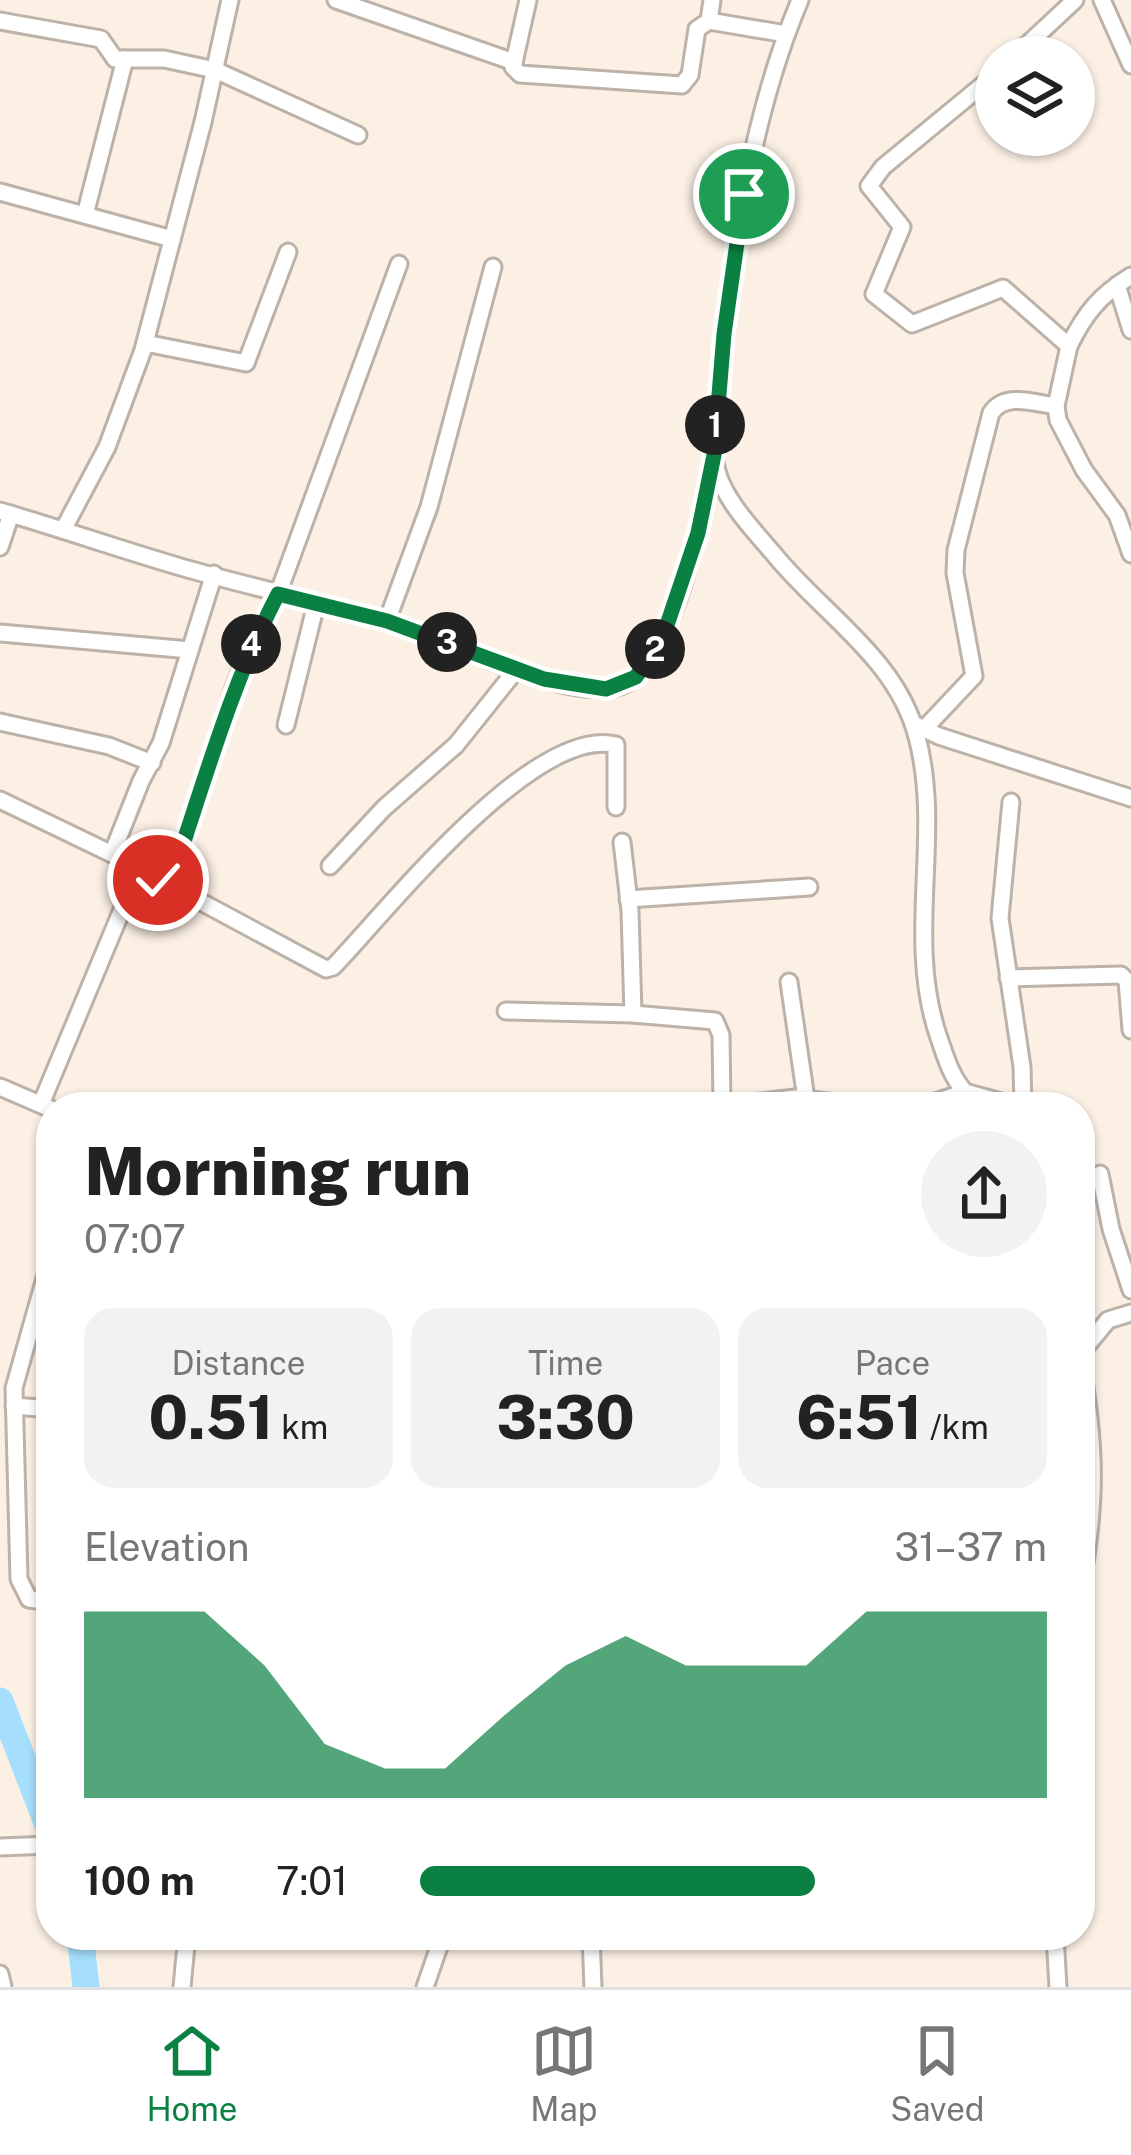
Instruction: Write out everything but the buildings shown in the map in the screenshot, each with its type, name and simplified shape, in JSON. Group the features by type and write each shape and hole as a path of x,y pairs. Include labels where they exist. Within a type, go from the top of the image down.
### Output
{"street":[{"path":"63,530 107,447 145,343 230,0"},
{"path":"336,0 514,62"},
{"path":"527,0 514,62 520,74 682,85 690,75 697,29 710,21 786,34"},
{"path":"710,21 712,0"},
{"path":"0,547 6,513 278,594 387,621 544,679 606,689 636,677 665,631 698,533 714,455 724,334 744,194 786,34 800,0"},
{"path":"1036,36 1075,0"},
{"path":"1102,0 1129,54"},
{"path":"0,21 100,39 110,55 125,59 164,59 215,70 358,135"},
{"path":"85,215 125,59"},
{"path":"975,91 883,167 869,186 902,227 874,294 912,324 1003,287 1070,346"},
{"path":"0,192 172,239"},
{"path":"145,343 246,363 289,252"},
{"path":"169,886 233,691 278,594 399,264"},
{"path":"387,621 429,507 494,267"},
{"path":"1124,280 1084,315 1070,346 1056,406 1067,440 1117,515 1131,554"},
{"path":"1124,280 1131,330"},
{"path":"917,728 974,676 955,574 956,550 991,413 1008,400 1056,406"},
{"path":"714,455 717,476 738,507 775,556 866,648 917,728 924,783 921,953 928,1004 949,1066 964,1092"},
{"path":"112,854 152,763 214,574"},
{"path":"286,724 316,604"},
{"path":"0,633 190,650"},
{"path":"330,866 384,808 446,755 516,670"},
{"path":"0,722 109,746 152,763"},
{"path":"917,728 1131,797"},
{"path":"0,800 112,854 326,969 333,967 469,823 544,761 598,743 616,745 616,807"},
{"path":"1011,802 1000,900 1020,1092"},
{"path":"622,842 633,1014"},
{"path":"51,1092 139,869"},
{"path":"628,899 809,887"},
{"path":"1008,978 1121,974 1127,981 1131,1030"},
{"path":"789,982 805,1092"},
{"path":"506,1011 715,1021 721,1035 719,1092"},
{"path":"0,1087 36,1102"},
{"path":"1100,1174 1131,1290"},
{"path":"36,1306 20,1358 14,1406 20,1579 29,1599 36,1600"},
{"path":"1095,1337 1108,1320 1131,1313"},
{"path":"14,1406 36,1408"},
{"path":"0,1847 36,1846"},
{"path":"182,1987 186,1950"},
{"path":"425,1987 438,1950"},
{"path":"592,1950 593,1987"},
{"path":"1056,1950 1058,1987"},
{"path":"0,1974 2,1987"}],"waterway":[{"path":"0,1701 36,1794"},
{"path":"82,1950 86,1987"}],"route":[{"path":"158,880 169,886 233,691 278,594 416,630 544,679 606,689 636,677 665,631 698,533 714,455 730,280 744,194"}]}
